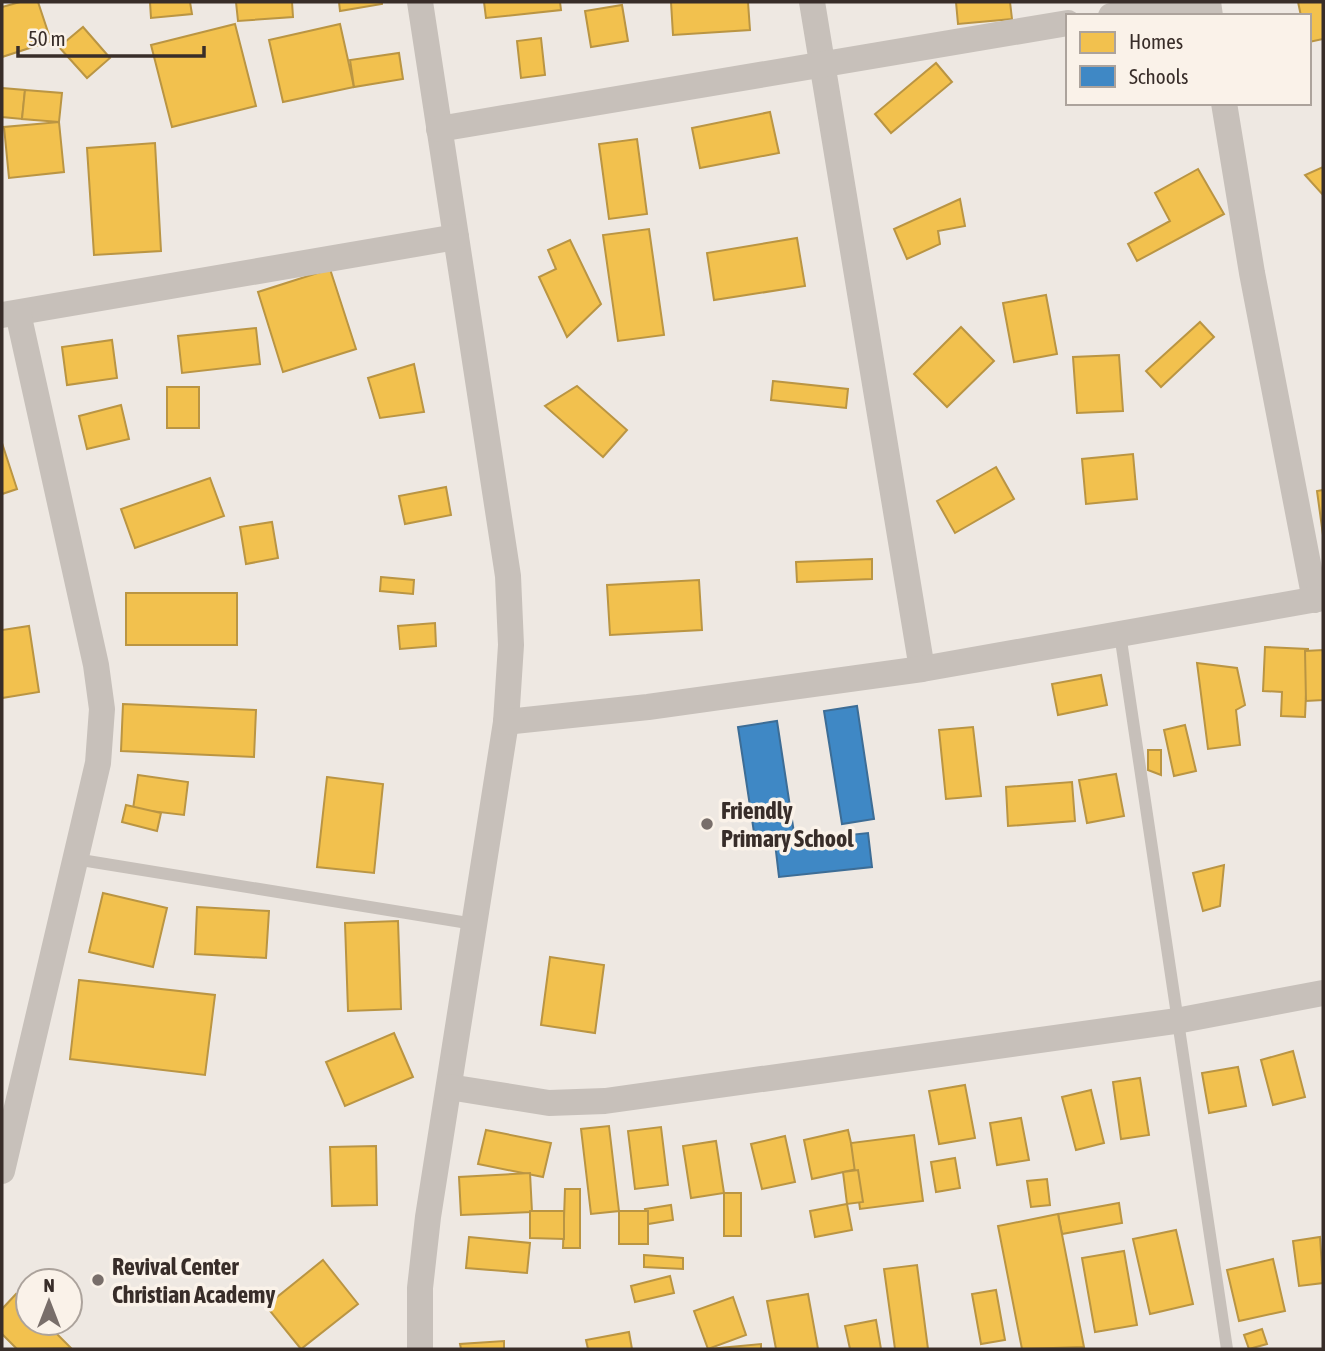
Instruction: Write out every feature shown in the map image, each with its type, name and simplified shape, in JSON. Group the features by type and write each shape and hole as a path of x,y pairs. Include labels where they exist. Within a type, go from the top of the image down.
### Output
{"street":[{"path":"420,2 508,576 511,645 506,722 421,1276 420,1349"},
{"path":"812,2 922,670"},
{"path":"1123,14 1193,2"},
{"path":"439,129 1066,23"},
{"path":"506,722 648,707 922,670 1319,599 1255,287 1224,105"},
{"path":"2,1171 98,763 102,709 96,664 10,314 456,237"},
{"path":"449,1087 548,1103 605,1101 1176,1021 1323,993"}],"lane":[{"path":"1120,634 1227,1349"},
{"path":"75,859 474,924"}],"building: Homes":[{"path":"20,2 38,2 51,41 2,57 2,7"},
{"path":"150,2 190,2 192,14 151,18"},
{"path":"236,2 292,2 293,17 238,21"},
{"path":"339,2 382,2 382,4 340,11"},
{"path":"484,2 560,2 561,10 486,18"},
{"path":"671,2 748,2 750,30 673,35"},
{"path":"956,2 1010,2 1012,19 958,24"},
{"path":"1298,2 1323,2 1323,39 1311,42 1311,14 1301,14"},
{"path":"622,5 628,41 591,47 585,11"},
{"path":"235,24 256,106 172,127 151,45"},
{"path":"340,24 354,87 283,102 269,40"},
{"path":"83,27 110,58 87,78 59,47"},
{"path":"541,38 545,75 521,78 517,41"},
{"path":"399,53 403,79 354,87 350,60"},
{"path":"936,63 952,82 891,133 875,114"},
{"path":"2,88 25,90 22,119 2,117"},
{"path":"25,90 62,93 59,122 22,119"},
{"path":"770,112 779,153 700,168 692,128"},
{"path":"59,122 64,172 9,178 4,127"},
{"path":"637,139 647,214 609,219 599,144"},
{"path":"155,143 161,251 94,255 87,148"},
{"path":"1323,167 1323,195 1305,175"},
{"path":"1198,169 1224,214 1137,261 1128,244 1170,221 1155,193"},
{"path":"960,199 965,226 938,231 940,244 907,259 894,229"},
{"path":"649,229 664,335 618,341 603,235"},
{"path":"797,238 805,286 714,300 707,253"},
{"path":"570,240 601,304 567,337 539,277 556,269 548,250"},
{"path":"330,269 356,349 283,372 258,292"},
{"path":"1046,295 1057,354 1014,362 1003,303"},
{"path":"1200,322 1214,337 1161,387 1146,371"},
{"path":"961,327 994,361 947,407 914,374"},
{"path":"256,328 260,364 182,373 178,336"},
{"path":"112,340 117,378 67,385 62,347"},
{"path":"1119,355 1123,411 1077,413 1073,357"},
{"path":"414,364 424,412 380,418 368,378"},
{"path":"773,381 848,389 846,408 771,400"},
{"path":"577,386 627,430 603,457 545,406"},
{"path":"167,387 199,387 199,428 167,428"},
{"path":"121,405 129,439 87,449 79,416"},
{"path":"2,443 17,489 2,494"},
{"path":"1133,454 1137,499 1086,504 1082,459"},
{"path":"996,467 1014,499 955,533 937,501"},
{"path":"210,478 224,516 135,548 121,509"},
{"path":"446,487 451,515 405,524 399,496"},
{"path":"1323,490 1323,535 1317,491"},
{"path":"272,522 278,558 246,564 240,527"},
{"path":"872,559 872,579 797,582 796,562"},
{"path":"381,577 414,580 413,594 380,591"},
{"path":"699,580 702,630 610,635 607,585"},
{"path":"126,593 237,593 237,645 126,645"},
{"path":"435,623 436,646 400,649 398,626"},
{"path":"29,626 39,692 2,698 2,630"},
{"path":"1265,647 1308,649 1305,717 1281,716 1282,692 1263,691"},
{"path":"1323,650 1323,700 1306,701 1305,651"},
{"path":"1197,663 1237,668 1245,705 1236,710 1240,745 1208,749"},
{"path":"1101,675 1107,705 1058,715 1052,684"},
{"path":"123,704 256,710 254,757 121,751"},
{"path":"1185,725 1196,771 1174,776 1164,730"},
{"path":"973,727 981,796 946,799 939,730"},
{"path":"1148,750 1161,750 1161,775 1148,770"},
{"path":"1116,774 1124,816 1087,823 1079,780"},
{"path":"138,775 188,782 184,815 133,809"},
{"path":"327,777 383,784 374,873 317,867"},
{"path":"1072,782 1075,821 1008,826 1006,787"},
{"path":"126,805 161,813 157,831 122,822"},
{"path":"1224,865 1220,906 1203,911 1193,873"},
{"path":"103,893 167,908 153,967 89,952"},
{"path":"197,907 269,911 266,958 195,954"},
{"path":"398,921 401,1009 348,1011 345,923"},
{"path":"550,957 604,965 595,1033 541,1025"},
{"path":"79,980 215,995 205,1075 70,1059"},
{"path":"394,1033 413,1077 345,1106 326,1062"},
{"path":"1293,1051 1305,1097 1273,1105 1261,1060"},
{"path":"1238,1067 1246,1106 1209,1113 1202,1073"},
{"path":"1140,1078 1149,1135 1121,1139 1113,1082"},
{"path":"965,1085 975,1138 939,1144 929,1091"},
{"path":"1091,1090 1104,1143 1076,1150 1062,1097"},
{"path":"1021,1118 1029,1160 997,1165 990,1123"},
{"path":"609,1126 619,1211 591,1214 581,1129"},
{"path":"661,1127 668,1185 635,1189 628,1131"},
{"path":"486,1130 551,1143 543,1177 478,1164"},
{"path":"848,1130 857,1169 812,1179 804,1140"},
{"path":"914,1135 923,1201 860,1209 851,1143"},
{"path":"785,1136 795,1182 762,1189 751,1144"},
{"path":"716,1141 724,1193 691,1198 683,1146"},
{"path":"376,1146 377,1205 332,1206 330,1147"},
{"path":"955,1158 960,1188 936,1192 931,1162"},
{"path":"858,1170 863,1202 847,1204 843,1172"},
{"path":"530,1173 532,1212 461,1215 459,1177"},
{"path":"1047,1179 1050,1205 1031,1207 1027,1181"},
{"path":"565,1189 580,1189 580,1248 563,1248"},
{"path":"724,1193 741,1193 741,1236 724,1236"},
{"path":"1119,1203 1122,1223 1062,1234 1058,1214"},
{"path":"847,1204 852,1230 815,1237 810,1211"},
{"path":"671,1205 673,1220 648,1224 645,1209"},
{"path":"530,1211 564,1211 564,1239 530,1238"},
{"path":"619,1211 648,1211 648,1244 619,1244"},
{"path":"1058,1214 1084,1347 1022,1349 998,1226"},
{"path":"1176,1230 1193,1304 1150,1314 1133,1239"},
{"path":"469,1237 530,1243 527,1273 466,1268"},
{"path":"1320,1237 1323,1283 1299,1286 1293,1241"},
{"path":"1124,1251 1137,1325 1095,1332 1082,1258"},
{"path":"644,1255 683,1258 683,1269 644,1267"},
{"path":"1273,1259 1285,1311 1239,1321 1227,1270"},
{"path":"323,1260 358,1304 301,1349 266,1306"},
{"path":"917,1265 928,1349 895,1349 884,1269"},
{"path":"670,1276 674,1293 635,1302 631,1286"},
{"path":"996,1290 1005,1340 981,1344 972,1294"},
{"path":"808,1294 818,1349 776,1349 767,1301"},
{"path":"14,1296 14,1337 60,1337 71,1348 17,1349 2,1334 2,1309"},
{"path":"733,1297 746,1335 708,1349 694,1311"},
{"path":"876,1320 881,1349 850,1349 845,1326"},
{"path":"1262,1329 1267,1344 1249,1349 1244,1335"},
{"path":"629,1332 632,1349 588,1349 586,1340"},
{"path":"504,1341 504,1349 461,1349 460,1344"},
{"path":"761,1344 761,1349 708,1349"}],"building: Schools":[{"path":"857,706 874,819 842,824 824,711"},
{"path":"777,721 794,833 755,839 738,727"},
{"path":"868,833 872,867 779,877 775,843"}],"place":[{"name":"Friendly Primary School","path":"707,824"},
{"name":"Revival Center Christian Academy","path":"98,1280"}]}
